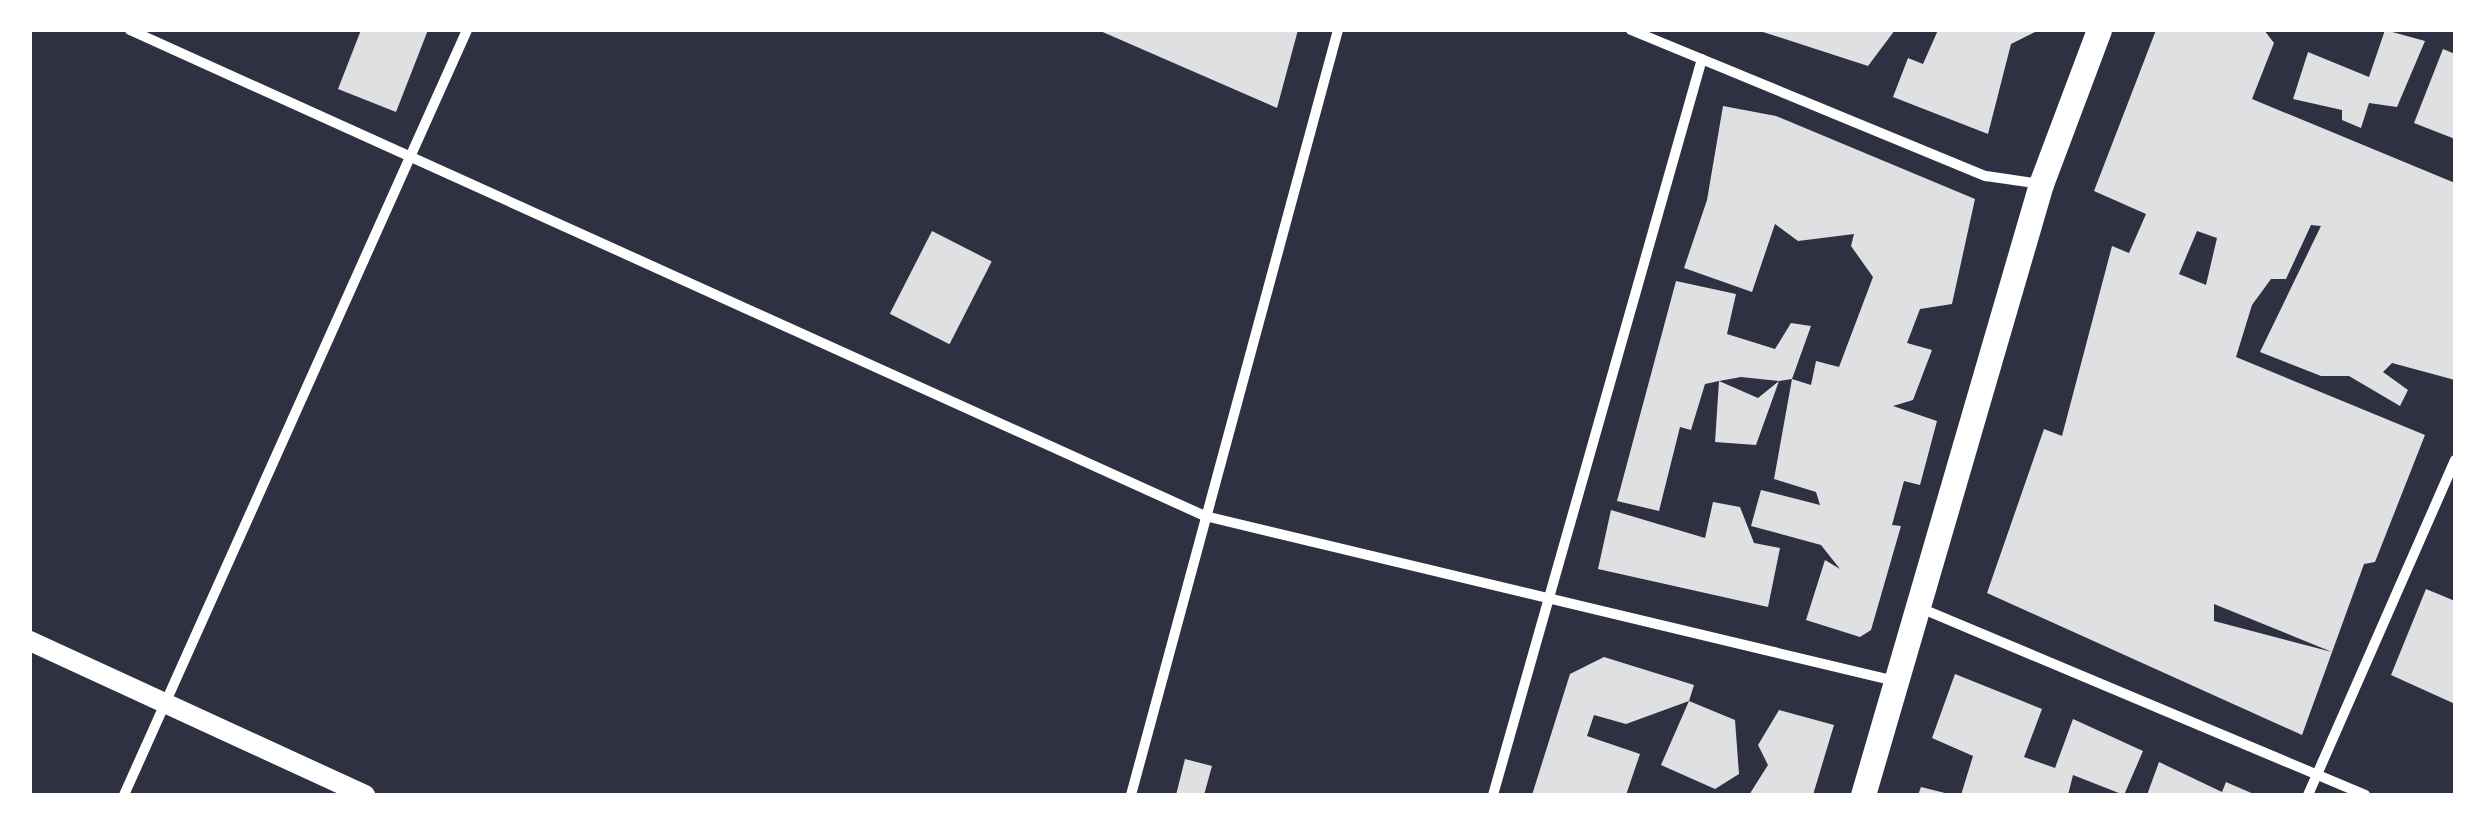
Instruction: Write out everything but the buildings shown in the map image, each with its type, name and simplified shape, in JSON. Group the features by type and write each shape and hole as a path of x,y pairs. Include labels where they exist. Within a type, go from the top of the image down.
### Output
{"main road":[{"path":"1863,795 2041,184 2100,30"},
{"path":"30,641 365,795"}],"street":[{"path":"130,30 1205,516 1896,682"},
{"path":"124,795 467,30"},
{"path":"1132,795 1338,30"},
{"path":"1632,30 1986,176 2041,184"},
{"path":"1493,795 1702,59"},
{"path":"2308,795 2451,463"},
{"path":"1917,606 2365,795"}]}
